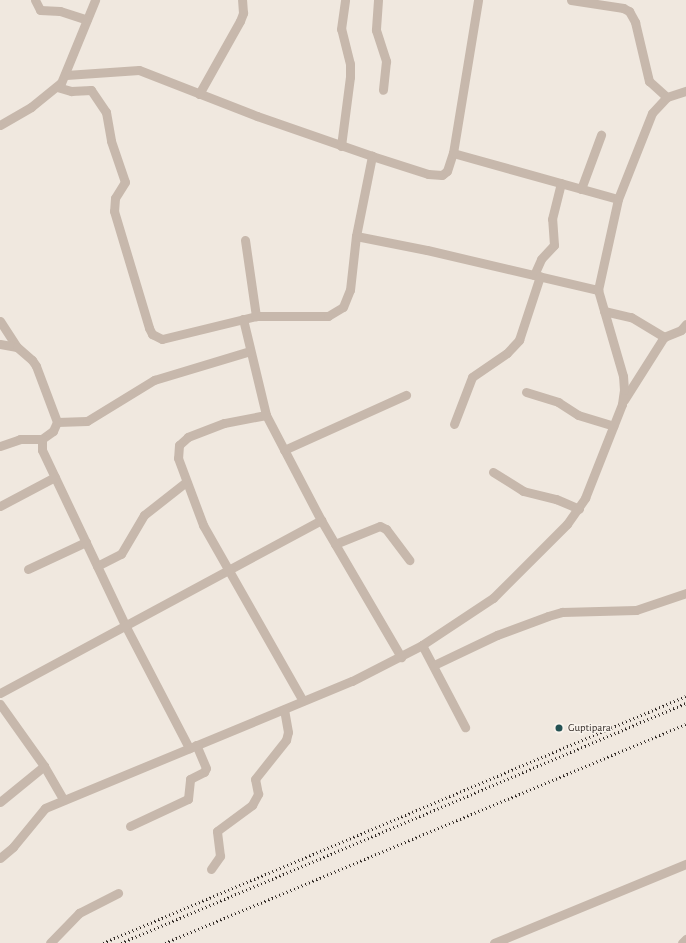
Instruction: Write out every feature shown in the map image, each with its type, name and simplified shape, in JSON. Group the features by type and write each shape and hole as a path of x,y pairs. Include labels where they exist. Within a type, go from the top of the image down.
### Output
{"street":[{"path":"35,0 40,10 60,11 87,20"},
{"path":"0,125 31,107 57,87 66,75 95,0"},
{"path":"199,94 240,21 243,13 242,0"},
{"path":"341,146 350,77 350,64 341,29 345,0"},
{"path":"378,0 376,30 386,61 383,90"},
{"path":"66,75 139,70 199,94 341,146 435,176 447,171 453,153 478,0"},
{"path":"571,0 623,8 629,11 635,22 649,82 667,97"},
{"path":"57,87 71,91 92,90 108,118 111,141 125,182 115,198 114,211 152,334 156,338 167,338 256,316 328,316 343,307 350,290 356,236 372,156"},
{"path":"622,404 623,376 598,290 618,199 646,124 667,97 686,91"},
{"path":"581,189 601,135"},
{"path":"453,153 618,199"},
{"path":"454,424 472,377 507,353 519,340 541,259 554,245 552,219 561,183"},
{"path":"356,236 598,290"},
{"path":"245,240 256,316"},
{"path":"604,311 631,317 664,337"},
{"path":"243,319 266,415 321,520 401,657"},
{"path":"0,321 17,347 32,360 57,422 53,431 42,439 20,439 0,446"},
{"path":"0,858 14,847 41,812 64,800 303,701 401,657 494,598 580,509 622,404 664,337 682,330 686,324"},
{"path":"0,344 17,347"},
{"path":"57,422 87,421 154,380 250,351"},
{"path":"526,392 558,402 578,415 613,426"},
{"path":"284,450 406,395"},
{"path":"266,415 224,423 182,442 177,450 178,458 203,525 230,569 303,701"},
{"path":"42,439 41,447 125,625 206,770 190,779 188,799 130,826"},
{"path":"493,472 523,492 556,499 580,509"},
{"path":"0,506 55,477"},
{"path":"97,566 121,554 144,515 186,482"},
{"path":"0,692 321,520"},
{"path":"335,544 380,526 386,529 409,560"},
{"path":"28,569 86,542"},
{"path":"434,665 497,635 548,616 562,612 636,610 686,592"},
{"path":"422,645 434,665 465,727"},
{"path":"0,704 44,766 64,800"},
{"path":"211,869 220,856 217,831 252,805 258,794 255,779 286,740 288,732 284,709"},
{"path":"0,802 44,766"},
{"path":"494,943 686,864"},
{"path":"50,943 79,913 118,893"},
{"path":"682,943 686,940"}],"railway":[{"path":"103,943 686,696"},
{"path":"121,943 686,703"},
{"path":"165,943 686,724"}],"place":[{"name":"Guptipara","path":"559,728"}]}
